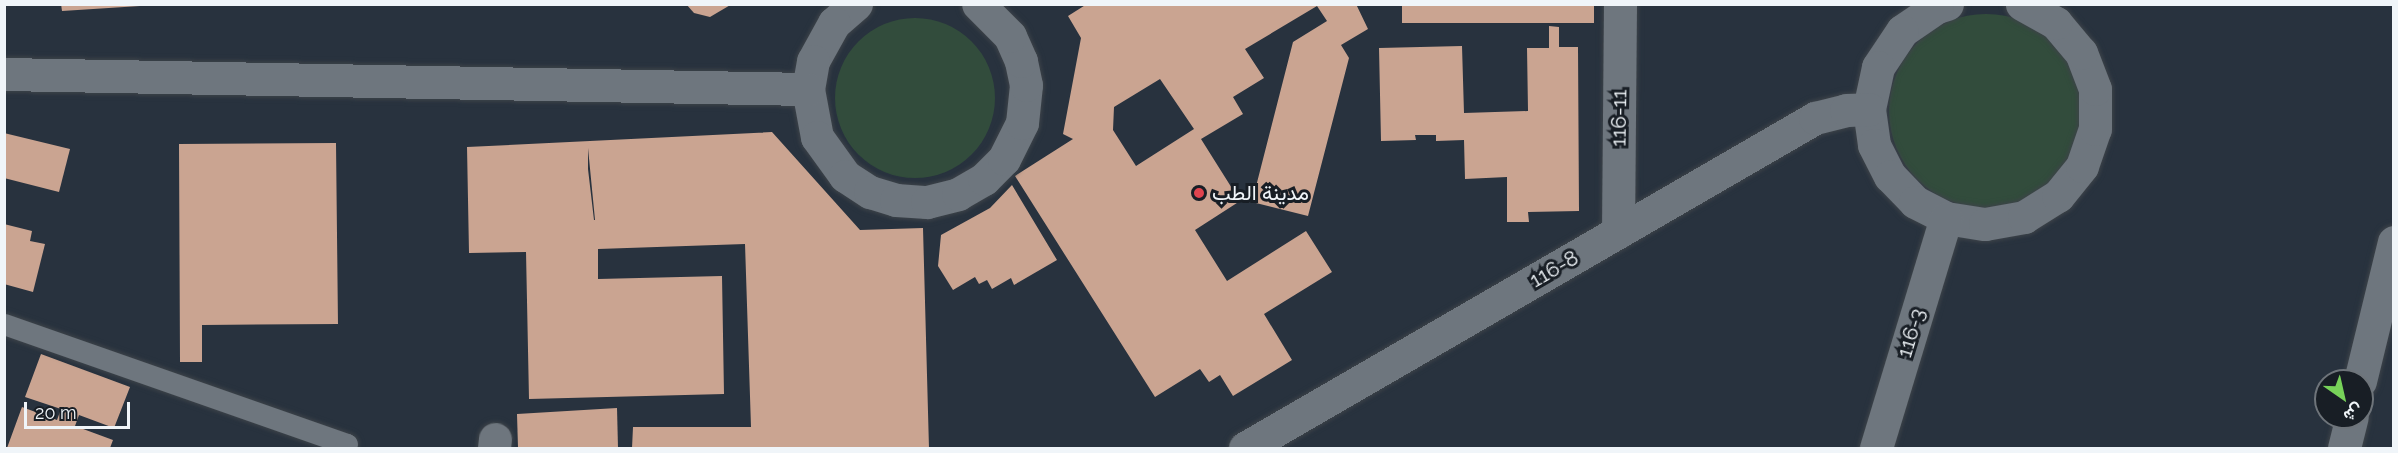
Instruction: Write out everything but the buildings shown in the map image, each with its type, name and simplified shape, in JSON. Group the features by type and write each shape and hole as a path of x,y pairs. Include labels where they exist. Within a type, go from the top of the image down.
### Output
{"street":[{"path":"856,4 834,23 813,61 808,89 817,137 845,176 870,192 896,200 927,202 958,194 984,179 1004,159 1022,123 1026,85 1021,61 1010,36 978,4"},
{"name":"116-11","path":"1618,232 1620,4"},
{"path":"1947,4 1937,7 1902,31 1878,67 1869,109 1874,145 1890,176 1915,202 1946,219 1985,225 2024,217 2058,196 2082,166 2095,129 2095,89 2075,45 2056,23 2022,4"},
{"path":"4,74 808,89"},
{"name":"116-8","path":"1245,448 1815,118 1846,110 1869,109"},
{"name":"116-3","path":"1876,448 1946,219"},
{"path":"2363,369 2394,242"},
{"path":"2344,448 2349,429"}],"lane":[{"path":"4,324 347,444 345,448"}],"shaded area":[{"name":"مدينة الطب","path":"4,5 2393,5 2393,448 5,448"}],"green space":[{"path":"1996,14 2032,25 2055,42 2067,57 2076,74 2082,92 2082,130 2076,148 2067,165 2055,180 2040,192 2023,201 2005,207 1976,208 1940,197 1911,173 1900,157 1890,130 1889,101 1900,65 1924,36 1940,25 1967,15"},
{"path":"915,18 931,19 946,24 960,31 972,41 982,53 989,67 994,82 994,114 989,129 982,143 972,155 960,165 946,172 931,177 915,178 899,177 884,172 870,165 858,155 848,143 841,129 836,114 835,98 836,82 841,67 848,53 858,41 870,31 884,24 899,19"}],"place":[{"name":"مدينة الطب","path":"1199,193"}]}
